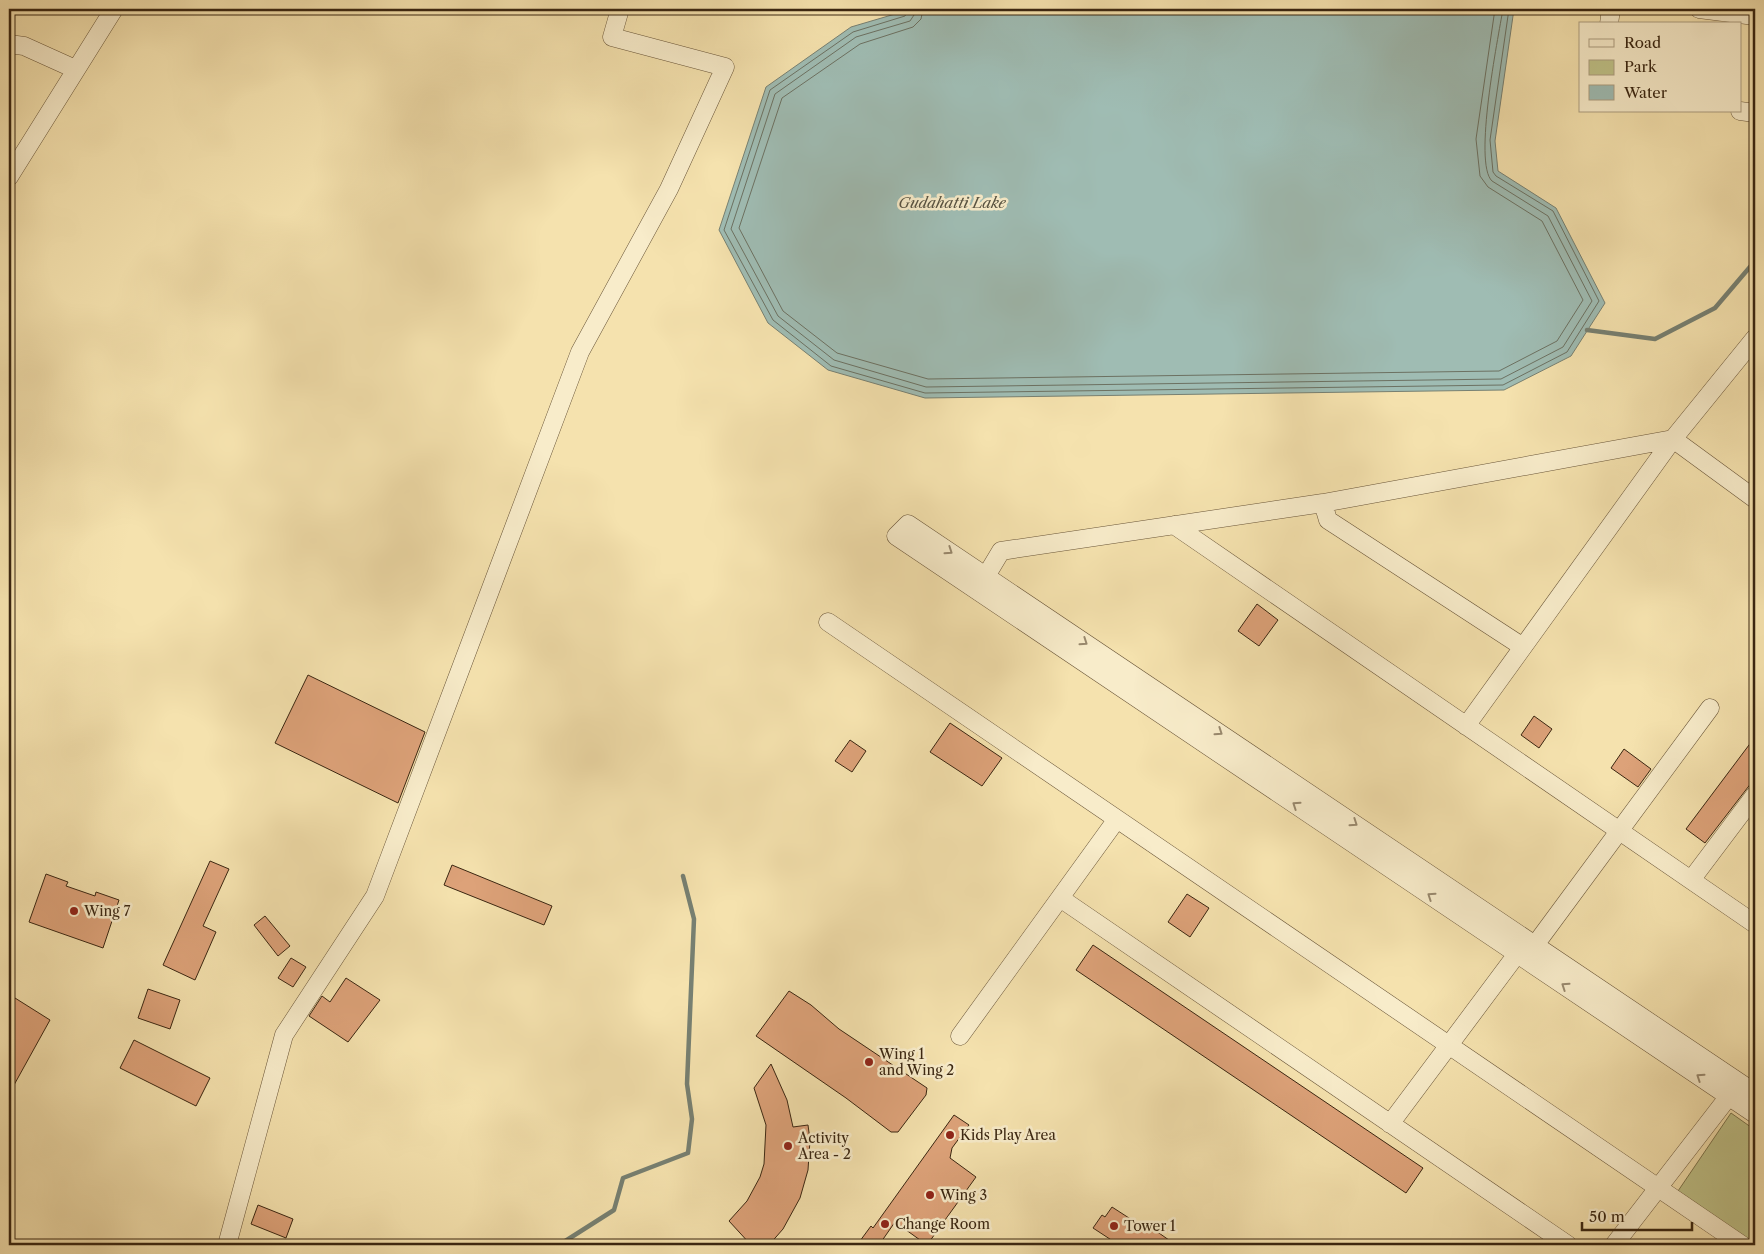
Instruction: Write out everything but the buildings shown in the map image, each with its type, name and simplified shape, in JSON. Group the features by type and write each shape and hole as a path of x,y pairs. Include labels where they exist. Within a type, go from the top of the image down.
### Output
{"street":[{"path":"9,177 114,9"},
{"path":"227,1245 284,1035 375,896 580,352 669,189 725,68 612,37 620,9"},
{"path":"1609,22 1611,9"},
{"path":"1699,9 1755,16"},
{"path":"9,44 24,46 75,69"},
{"path":"1742,111 1755,113"},
{"path":"1466,726 1673,438 1749,358 1755,338"},
{"path":"986,576 1001,551 1322,503 1673,438 1755,499"},
{"path":"1322,503 1328,520 1523,647"},
{"path":"1755,1092 1526,946 896,536 908,524 986,576 1526,946 1755,1114"},
{"path":"1174,526 1691,880 1754,920"},
{"path":"828,622 1742,1245"},
{"path":"1390,1124 1526,946 1619,831 1710,708"},
{"path":"1691,880 1755,795"},
{"path":"960,1036 1117,819"},
{"path":"1060,898 1568,1245"},
{"path":"1614,1245 1740,1082"}],"green space":[{"path":"1731,1113 1755,1130 1755,1244 1678,1191"}],"water":[{"name":"Gudahatti Lake","path":"912,9 1514,9 1495,141 1498,171 1556,208 1605,303 1571,356 1504,390 925,398 828,370 768,323 719,230 766,87 851,27"}],"waterway":[{"path":"1587,330 1655,339 1715,308 1755,261"},
{"path":"559,1245 614,1210 623,1178 688,1153 692,1119 687,1084 694,919 683,876"}],"place":[{"name":"Wing 7","path":"74,911"},
{"name":"Wing 1 and Wing 2","path":"869,1062"},
{"name":"Kids Play Area","path":"950,1135"},
{"name":"Activity Area - 2","path":"788,1146"},
{"name":"Wing 3","path":"930,1195"},
{"name":"Change Room","path":"885,1224"},
{"name":"Tower 1","path":"1114,1226"}]}
